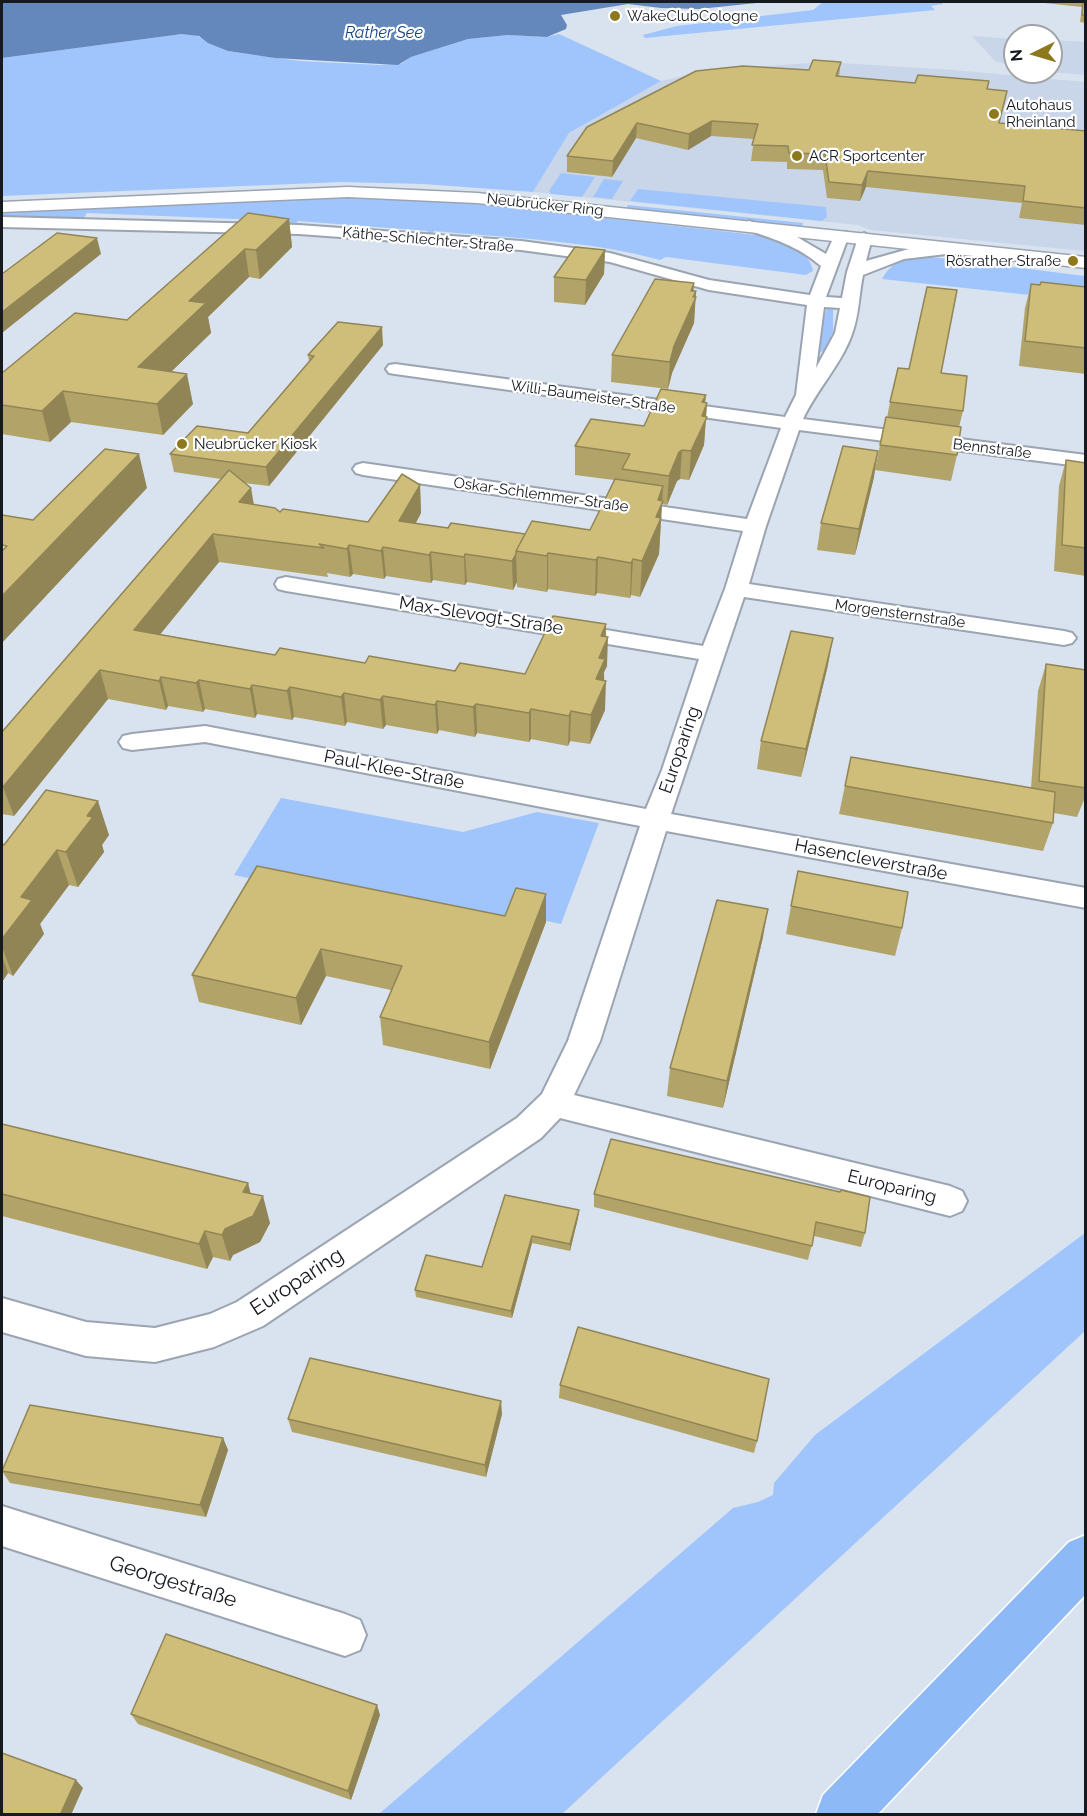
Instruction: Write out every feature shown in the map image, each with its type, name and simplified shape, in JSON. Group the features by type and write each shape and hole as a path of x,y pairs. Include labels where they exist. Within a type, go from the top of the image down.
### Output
{"highway":[{"path":"842,1815 1086,1559"}],"main road":[{"name":"Neubrücker Ring","path":"2,207 348,192 477,198 1085,262"}],"street":[{"name":"Käthe-Schlechter-Straße","path":"2,222 312,231 446,239 595,255 711,285 849,304"},
{"path":"749,226 799,242 813,249 830,265"},
{"name":"Europaring","path":"804,396 816,301 841,235"},
{"name":"Europaring","path":"2,1315 86,1339 155,1345 214,1330 250,1314 529,1128 554,1103 584,1041 656,819 675,770 712,654 736,590 755,526 792,423 804,396 830,362 844,333 855,272 864,238"},
{"path":"855,272 890,256 903,253 957,249"},
{"name":"Willi-Baumeister-Straße","path":"395,369 792,423"},
{"name":"Bennstraße","path":"792,423 1086,461"},
{"name":"Oskar-Schlemmer-Straße","path":"363,469 755,526"},
{"name":"Max-Slevogt-Straße","path":"286,584 712,654"},
{"name":"Morgensternstraße","path":"736,590 1064,638"},
{"name":"Paul-Klee-Straße","path":"132,742 205,734 656,819"},
{"name":"Hasencleverstraße","path":"656,819 1086,898"},
{"name":"Europaring","path":"554,1103 950,1201"},
{"name":"Georgestraße","path":"2,1526 345,1635"}],"shaded area":[{"path":"823,2 941,2 943,4 931,6 935,10 645,38 643,35 677,26 813,10"},
{"path":"193,34 228,51 247,54 300,61 379,65 401,64 411,57 468,39 508,35 547,37 559,34 661,81 569,133 533,192 423,184 341,182 2,196 2,58"},
{"path":"972,36 1003,38 1003,63 995,61"},
{"path":"1063,41 1085,42 1085,75 1063,73"},
{"path":"824,62 1003,74 1003,84 1063,84 1063,80 1085,82 1085,251 871,230 858,225 533,192 569,133 661,81 710,70"},
{"path":"561,173 595,177 582,197 551,194 549,191"},
{"path":"604,179 623,181 612,199 593,197"},
{"path":"638,189 826,207 827,217 822,221 630,201"},
{"path":"357,195 481,204 765,236 795,247 807,257 813,271 806,275 666,257 660,260 604,248 548,241 434,231 430,237 425,236 428,231 298,221 294,227 283,227 287,221 87,213 83,219 2,218 2,213"},
{"path":"628,205 803,223 802,227 626,208"},
{"path":"932,257 1085,276 1085,301 882,279 892,267 903,260"},
{"path":"827,307 833,309 833,332 824,351 820,352 818,346"},
{"path":"281,798 463,832 537,812 599,823 561,924 517,915 510,932 234,875"},
{"path":"1085,1233 1085,1331 562,1814 379,1814 733,1508 758,1502 773,1495 774,1483 815,1435"}],"water":[{"name":"Rather See","path":"2,2 766,2 699,9 628,4 561,15 567,25 566,29 547,37 508,35 468,39 411,57 398,65 275,58 228,51 208,43 199,36 182,34 2,58"}],"building":[{"path":"1083,2 1086,2 1086,15 1082,15"},
{"path":"813,60 841,62 836,76 915,83 918,75 989,81 987,89 1007,91 999,123 1086,131 1086,208 1023,201 1025,186 868,171 862,185 829,182 825,154 789,153 788,146 752,145 758,124 712,121 689,134 637,123 613,161 567,156 587,127 696,71 743,66 809,70"},
{"path":"248,213 289,219 256,250 245,249 189,301 206,303 138,367 187,374 157,404 63,391 42,411 2,405 2,373 75,313 127,320"},
{"path":"57,233 97,238 2,312 2,274"},
{"path":"575,247 605,250 586,280 554,277"},
{"path":"655,279 694,283 691,291 696,291 693,297 696,297 674,346 670,362 612,355"},
{"path":"1041,282 1086,287 1086,348 1025,341 1031,284 1040,285"},
{"path":"927,287 957,290 941,373 967,376 963,411 890,402 898,368 909,369"},
{"path":"338,322 382,327 266,467 170,454 197,426 248,433 314,356 308,355"},
{"path":"661,389 706,395 702,402 707,403 702,416 707,417 691,451 679,452 669,476 622,469 630,454 575,446 591,419 644,426"},
{"path":"886,417 961,427 957,455 880,445"},
{"path":"843,446 878,451 859,529 821,523"},
{"path":"105,449 139,454 2,596 2,551 7,546 2,545 2,515 33,520"},
{"path":"1066,460 1086,463 1086,548 1062,545"},
{"path":"229,470 251,488 239,502 275,508 280,512 283,509 368,522 402,474 420,485 399,521 448,528 451,523 525,534 512,561 465,554 464,557 431,552 429,555 383,547 381,551 349,545 347,549 319,544 324,548 213,534 134,630 275,655 280,648 365,663 369,656 455,671 460,663 525,674 553,616 606,624 601,636 608,637 599,658 605,659 596,679 606,681 591,715 571,711 569,716 531,709 529,713 476,704 473,707 437,701 435,705 383,696 380,700 344,693 341,697 290,687 287,691 252,685 250,689 199,680 196,683 161,677 159,681 100,670 2,787 2,732"},
{"path":"615,479 663,486 658,500 663,501 656,517 661,518 642,561 633,559 631,563 598,557 596,560 516,551 532,521 590,530"},
{"path":"791,631 833,638 806,749 761,741"},
{"path":"1046,664 1086,670 1086,788 1039,781"},
{"path":"851,757 1055,792 1053,823 845,786"},
{"path":"46,790 98,801 87,816 93,817 66,852 57,850 21,897 32,900 2,939 2,844 4,845"},
{"path":"257,866 505,916 516,888 546,894 489,1042 380,1017 402,966 321,949 296,998 192,975"},
{"path":"798,871 908,892 902,928 791,906"},
{"path":"717,900 768,909 727,1081 670,1068"},
{"path":"2,1124 248,1183 243,1192 263,1196 253,1216 225,1229 222,1235 205,1231 199,1244 2,1194"},
{"path":"611,1139 870,1197 865,1233 816,1222 812,1246 594,1194"},
{"path":"505,1195 579,1210 570,1244 532,1236 511,1311 415,1290 426,1255 482,1267"},
{"path":"578,1327 769,1379 757,1441 560,1385"},
{"path":"310,1358 501,1401 485,1465 288,1419"},
{"path":"30,1405 223,1438 200,1505 2,1471"},
{"path":"166,1634 377,1705 348,1791 131,1714"},
{"path":"2,1753 76,1780 60,1815 2,1815"}],"place":[{"name":"WakeClubCologne","path":"615,16"},
{"name":"Autohaus Rheinland","path":"994,114"},
{"name":"ACR Sportcenter","path":"797,156"},
{"name":"Rösrather Straße","path":"1073,261"},
{"name":"Neubrücker Kiosk","path":"182,444"}]}
